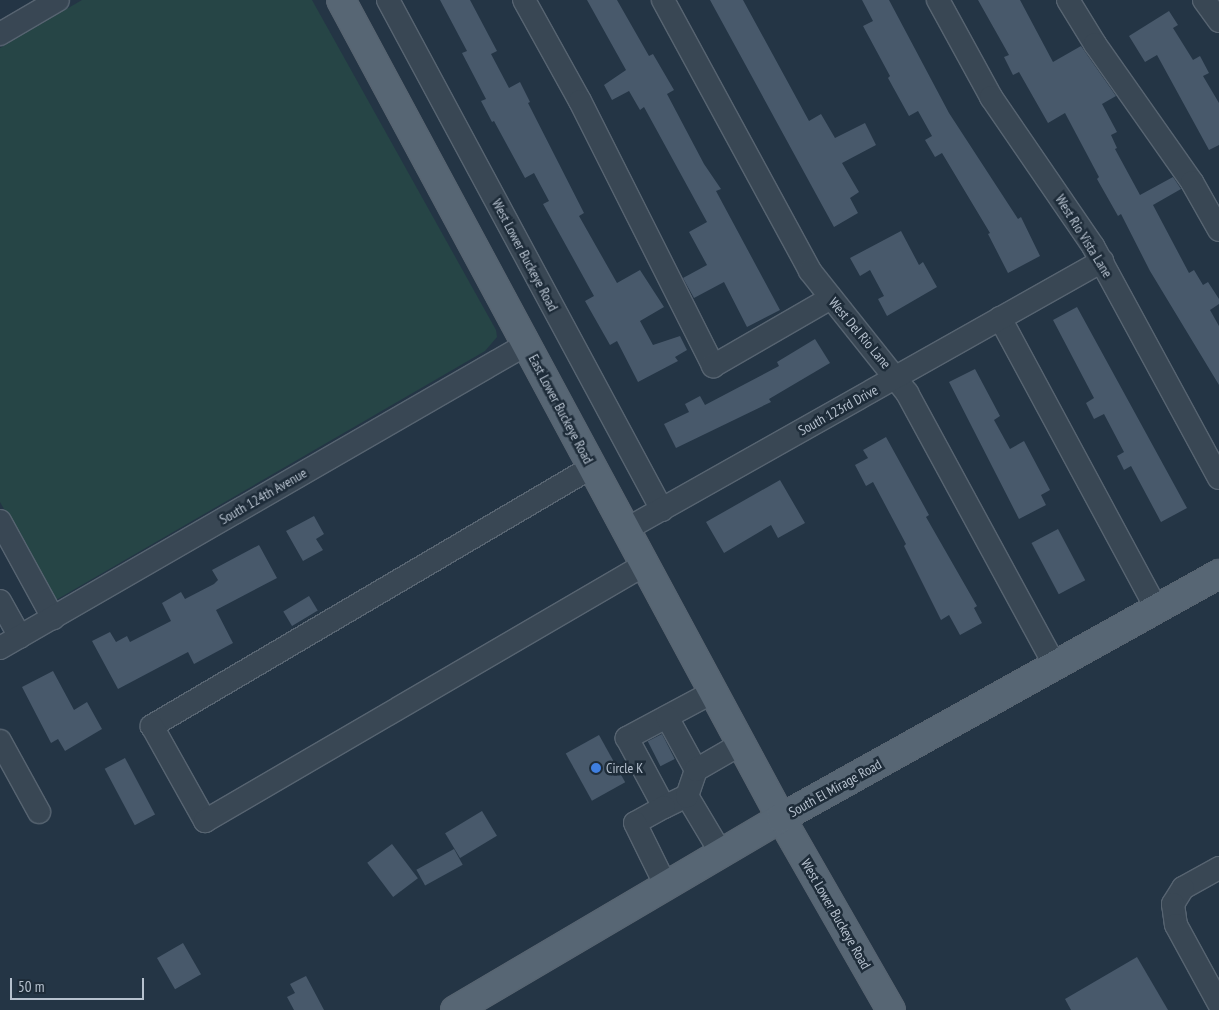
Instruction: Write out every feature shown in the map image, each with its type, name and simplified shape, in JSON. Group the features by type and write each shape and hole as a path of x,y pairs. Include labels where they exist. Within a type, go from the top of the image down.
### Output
{"main road":[{"name":"East Lower Buckeye Road","path":"341,0 781,818"},
{"name":"South El Mirage Road","path":"455,1010 781,818 1219,574"},
{"name":"West Lower Buckeye Road","path":"781,818 891,1010"}],"street":[{"path":"0,34 58,0"},
{"name":"West Lower Buckeye Road","path":"388,0 662,510"},
{"path":"524,0 580,101 713,366 831,298"},
{"name":"West Del Rio Lane","path":"663,0 801,256 831,298 897,377 1055,666"},
{"name":"West Rio Vista Lane","path":"938,0 991,97 1102,261 1219,478"},
{"path":"1068,0 1095,44 1201,197 1219,230"},
{"path":"1204,0 1219,21"},
{"name":"South 123rd Drive","path":"626,530 1102,261"},
{"path":"1000,318 1157,609"},
{"name":"South 124th Avenue","path":"0,648 527,344"},
{"path":"592,467 152,726 205,821 644,565"},
{"path":"0,521 53,618"},
{"path":"0,601 20,637"},
{"path":"664,807 627,738 713,692"},
{"path":"667,717 696,770"},
{"path":"0,741 39,812"},
{"path":"666,886 635,823 687,796 696,770 741,744"},
{"path":"687,796 720,853"},
{"path":"1219,868 1183,888 1173,904 1176,925 1219,1004"}],"green space":[{"path":"82,0 312,0 496,330 497,337 485,351 56,600 0,502 0,48"}],"building":[{"path":"440,0 470,0 497,51 491,54 509,88 520,82 530,102 528,103 584,213 579,216 617,283 640,270 664,307 640,321 653,345 680,336 687,350 675,357 678,361 638,382 617,341 610,345 585,301 594,296 543,204 549,201 534,173 525,178 494,121 492,122 481,101 486,99 462,53 467,51"},
{"path":"587,0 617,0 649,56 653,54 674,90 667,94 704,164 721,189 716,191 780,310 747,327 724,282 694,298 683,278 707,265 689,232 707,222 644,107 640,110 629,91 612,100 604,85 626,70"},
{"path":"710,0 743,0 809,121 821,114 835,138 865,123 876,145 842,163 859,192 850,198 858,213 834,227"},
{"path":"862,0 889,0 949,113 1018,219 1021,217 1040,256 1008,273 988,234 990,233 942,153 935,157 925,140 932,136 918,111 909,116 888,78 890,76 863,26 873,21"},
{"path":"978,0 1020,0 1053,62 1081,46 1116,96 1102,104 1117,132 1111,135 1117,148 1115,149 1140,195 1173,177 1181,189 1153,205 1189,273 1194,270 1203,285 1208,282 1219,299 1219,304 1210,310 1219,326 1219,385 1150,271 1121,214 1118,216 1097,179 1099,177 1065,113 1048,123 1019,72 1013,75 1004,57 1009,55"},
{"path":"1169,11 1178,25 1173,28 1193,60 1200,56 1209,73 1203,76 1219,103 1219,145 1209,150 1157,55 1145,62 1129,36"},
{"path":"901,231 919,265 923,262 937,287 887,316 878,299 884,296 870,270 860,276 850,258"},
{"path":"1077,307 1187,508 1161,522 1131,466 1124,470 1117,456 1124,452 1104,414 1094,419 1086,403 1094,398 1053,320"},
{"path":"815,339 830,363 769,399 771,402 676,448 664,424 689,412 685,404 700,396 705,405 779,366 777,362"},
{"path":"975,369 1000,416 994,420 1010,449 1024,441 1050,490 1041,495 1046,505 1019,519 949,382"},
{"path":"886,437 929,515 926,517 977,606 974,608 982,623 960,635 949,615 941,620 904,546 906,544 873,482 866,486 855,465 868,458 863,450"},
{"path":"780,480 805,523 778,538 771,525 724,553 706,522"},
{"path":"314,516 324,534 316,539 323,550 303,561 286,531"},
{"path":"1058,529 1085,580 1059,594 1032,543"},
{"path":"259,545 277,578 216,610 233,643 194,664 188,652 118,689 92,641 110,632 116,642 127,636 130,642 171,621 162,603 181,592 185,599 214,584 218,580 212,570"},
{"path":"309,596 318,611 292,626 283,611"},
{"path":"53,671 74,710 87,702 102,729 65,751 58,739 51,743 22,687"},
{"name":"Circle K","path":"662,734 675,759 660,766 648,741"},
{"name":"Circle K","path":"599,735 625,782 592,801 566,753"},
{"path":"125,758 155,815 135,825 105,769"},
{"path":"482,811 497,836 460,858 445,833"},
{"path":"392,844 418,878 393,897 367,863"},
{"path":"454,849 463,865 425,886 416,870"},
{"path":"183,943 201,974 175,989 157,958"},
{"path":"1137,957 1168,1010 1071,1010 1065,999"},
{"path":"306,976 324,1010 294,1010 287,997 295,993 290,984"}],"place":[{"name":"Circle K","path":"596,768"}]}
